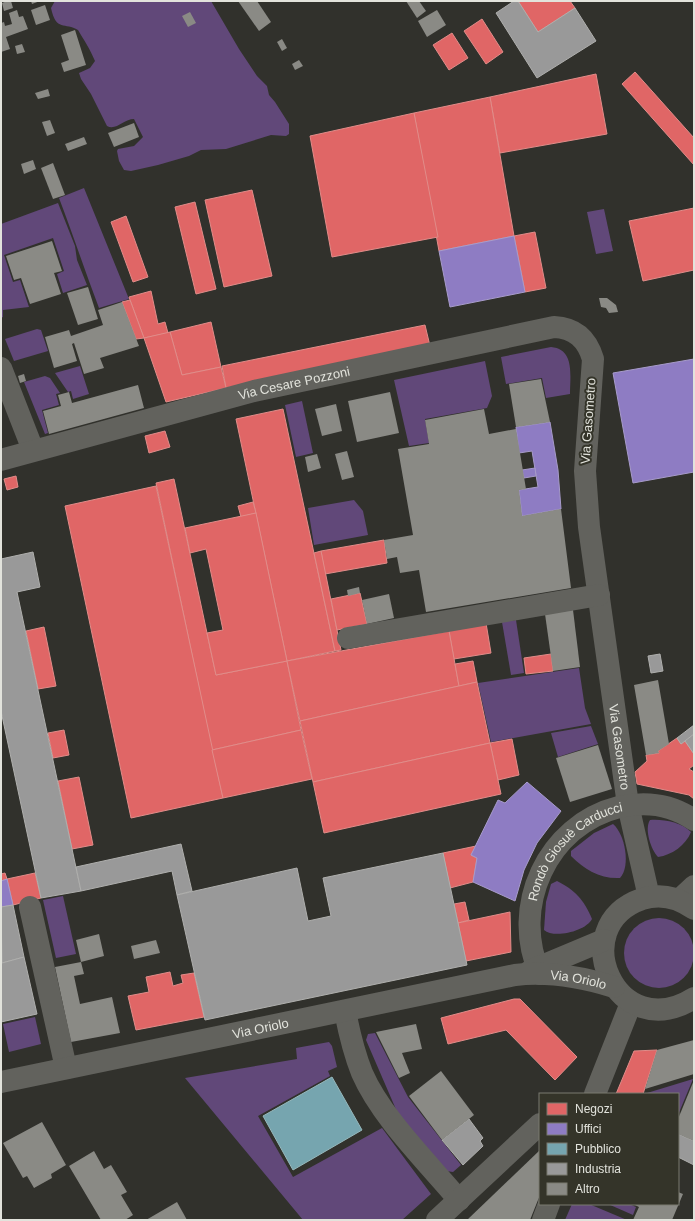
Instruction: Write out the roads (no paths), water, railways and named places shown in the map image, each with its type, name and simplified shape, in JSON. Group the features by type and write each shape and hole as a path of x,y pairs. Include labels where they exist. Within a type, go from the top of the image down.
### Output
{"street":[{"name":"Via Cesare Pozzoni","path":"1,460 33,450 254,391 554,328 569,329 586,342"},
{"name":"Via Gasometro","path":"586,342 593,359 585,477 590,527 628,805 649,897"},
{"path":"1,368 33,450"},
{"path":"348,638 599,595"},
{"name":"Rondò Giosuè Carducci","path":"532,972 530,908 539,876 546,861 556,847 581,824 596,815 628,805 648,803 668,806 684,813 694,820"},
{"path":"689,898 659,896 649,897 625,908 608,928 604,940 603,956 606,972 614,987 631,1002 647,1009 665,1010 681,1006 694,998"},
{"path":"30,906 66,1068"},
{"name":"Via Oriolo","path":"1,1082 532,972 604,940"},
{"name":"Via Oriolo","path":"532,972 590,980 614,987"},
{"path":"594,1093 631,1002"},
{"path":"346,1011 352,1044 363,1074 370,1086 392,1122 459,1200"},
{"path":"438,1220 539,1125"},
{"path":"543,1220 549,1205"}]}
